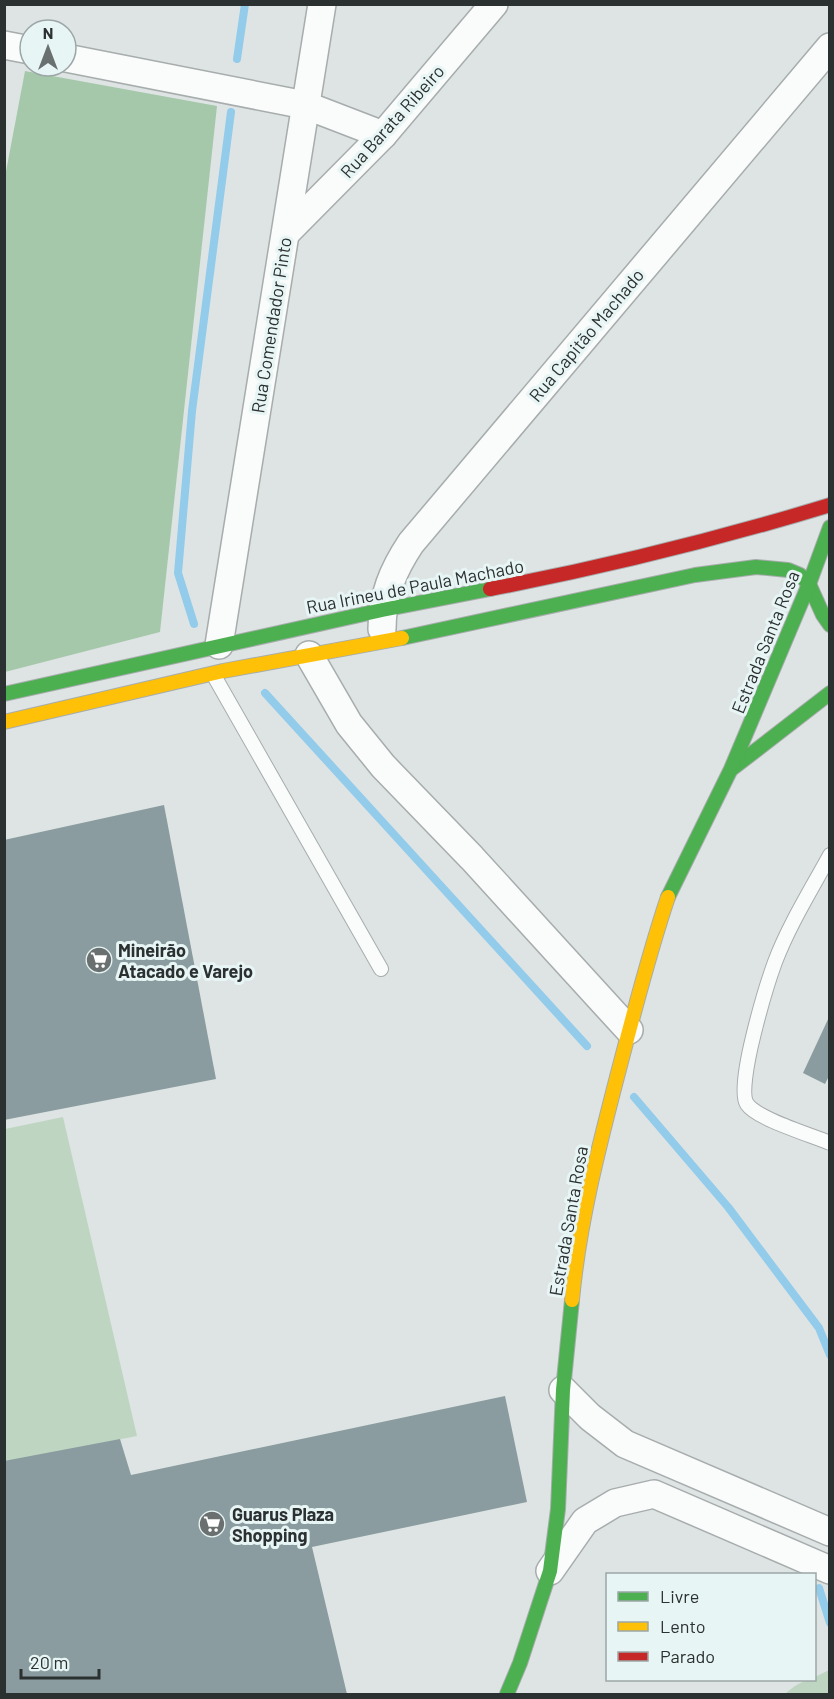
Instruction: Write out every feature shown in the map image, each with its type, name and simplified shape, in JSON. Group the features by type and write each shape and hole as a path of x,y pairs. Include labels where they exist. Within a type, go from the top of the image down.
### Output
{"street":[{"name":"Rua Comendador Pinto","path":"219,645 322,4"},
{"name":"Rua Barata Ribeiro","path":"286,233 383,135 494,4"},
{"name":"Rua Capitão Machado","path":"382,642 382,610 391,577 411,543 830,47"},
{"path":"78,59 305,105 383,135"},
{"name":"Rua Irineu de Paula Machado","path":"4,694 382,610 582,571 749,530 830,506"},
{"name":"Estrada Santa Rosa","path":"507,1695 550,1571 558,1509 563,1390 575,1268 595,1161 649,954 670,892 731,769 809,584 830,527"},
{"path":"4,722 213,674 382,642 695,575 742,568 795,570 809,584 820,614 830,625"},
{"path":"309,655 349,724 383,766 472,858 629,1030"},
{"name":"Estrada Santa Rosa","path":"731,769 830,693"},
{"path":"563,1390 590,1417 625,1444 657,1460 830,1532"},
{"path":"654,1494 657,1460"},
{"path":"550,1571 585,1521 615,1503 654,1494 830,1570"}],"lane":[{"path":"213,674 381,969"},
{"path":"830,855 790,927 775,963 745,1068 743,1088 745,1102 753,1113 830,1143"}],"green space":[{"path":"24,78 63,78 217,106 160,632 5,672 4,182"},
{"path":"63,1117 137,1436 5,1462 5,1129"},
{"path":"829,1670 829,1694 785,1694 798,1684 816,1681 816,1676"}],"building":[{"name":"Mineirão Atacado e Varejo","path":"164,805 216,1079 4,1120 4,840"},
{"path":"830,1015 830,1074 825,1084 803,1073"},
{"name":"Guarus Plaza Shopping","path":"505,1396 527,1502 312,1547 347,1694 4,1694 4,1461 120,1439 131,1475"}],"waterway":[{"path":"237,59 245,4"},
{"path":"194,624 178,573 192,411 231,112"},
{"path":"265,693 587,1046"},
{"path":"634,1097 728,1207 819,1328 830,1355"},
{"path":"819,1588 830,1623"}],"traffic: fast":[{"path":"668,897 731,769 809,584 830,527"},
{"path":"402,638 695,575 756,567 788,570 800,575 809,584 830,625"},
{"path":"4,694 382,610 490,589"},
{"path":"733,768 830,693"},
{"path":"507,1694 520,1663 550,1571 558,1509 563,1390 572,1300"}],"traffic: slow":[{"path":"4,722 223,671 402,638"},
{"path":"572,1300 579,1243 596,1160 641,986 668,897"}],"traffic: jam":[{"path":"490,589 661,552 830,505"}],"place":[{"name":"Mineirão Atacado e Varejo","path":"99,960"},
{"name":"Guarus Plaza Shopping","path":"212,1524"}]}
